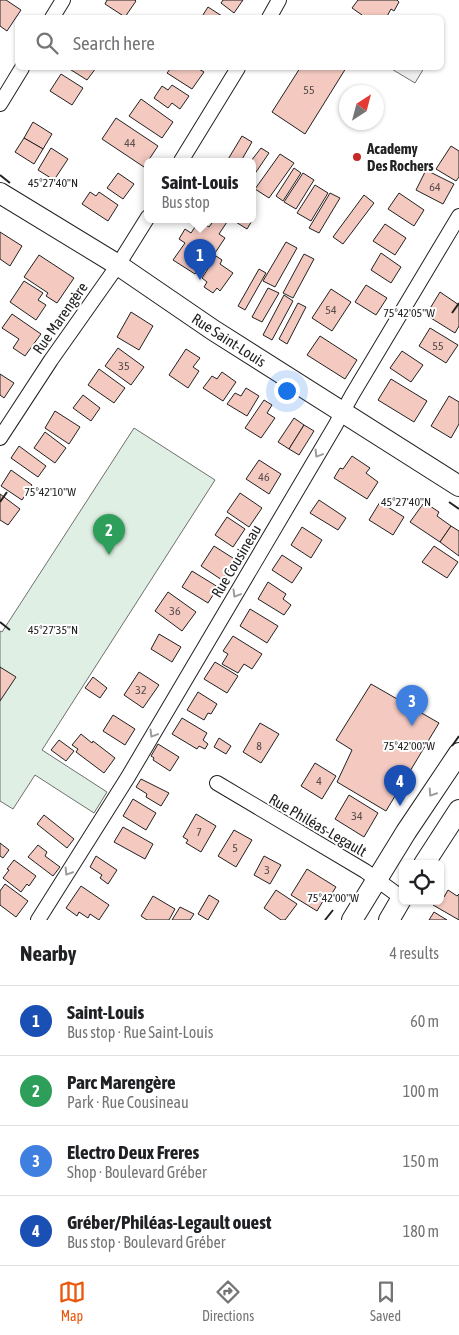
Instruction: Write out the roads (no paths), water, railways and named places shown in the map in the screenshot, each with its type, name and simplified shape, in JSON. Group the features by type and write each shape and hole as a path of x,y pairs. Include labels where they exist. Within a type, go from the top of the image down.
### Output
{"main road":[{"name":"Rue Saint-Louis","path":"0,193 118,265 213,330 459,486"},
{"path":"352,920 459,753"},
{"path":"427,860 459,810"},
{"path":"389,920 399,902"}],"street":[{"path":"54,15 62,0"},
{"path":"271,15 280,0"},
{"path":"0,104 21,70"},
{"path":"183,158 237,70"},
{"name":"Rue Cousineau","path":"38,920 133,768 459,216"},
{"name":"Rue Marengère","path":"0,438 51,360 118,265 144,223"},
{"name":"Rue Philéas-Legault","path":"217,783 364,871 399,895"}],"place":[{"name":"Academy Des Rochers","path":"357,157"},
{"name":"Saint-Louis","path":"200,280"},
{"name":"Parc Marengère","path":"109,555"},
{"name":"Electro Deux Freres","path":"412,726"},
{"name":"Gréber/Philéas-Legault ouest","path":"400,806"}]}
